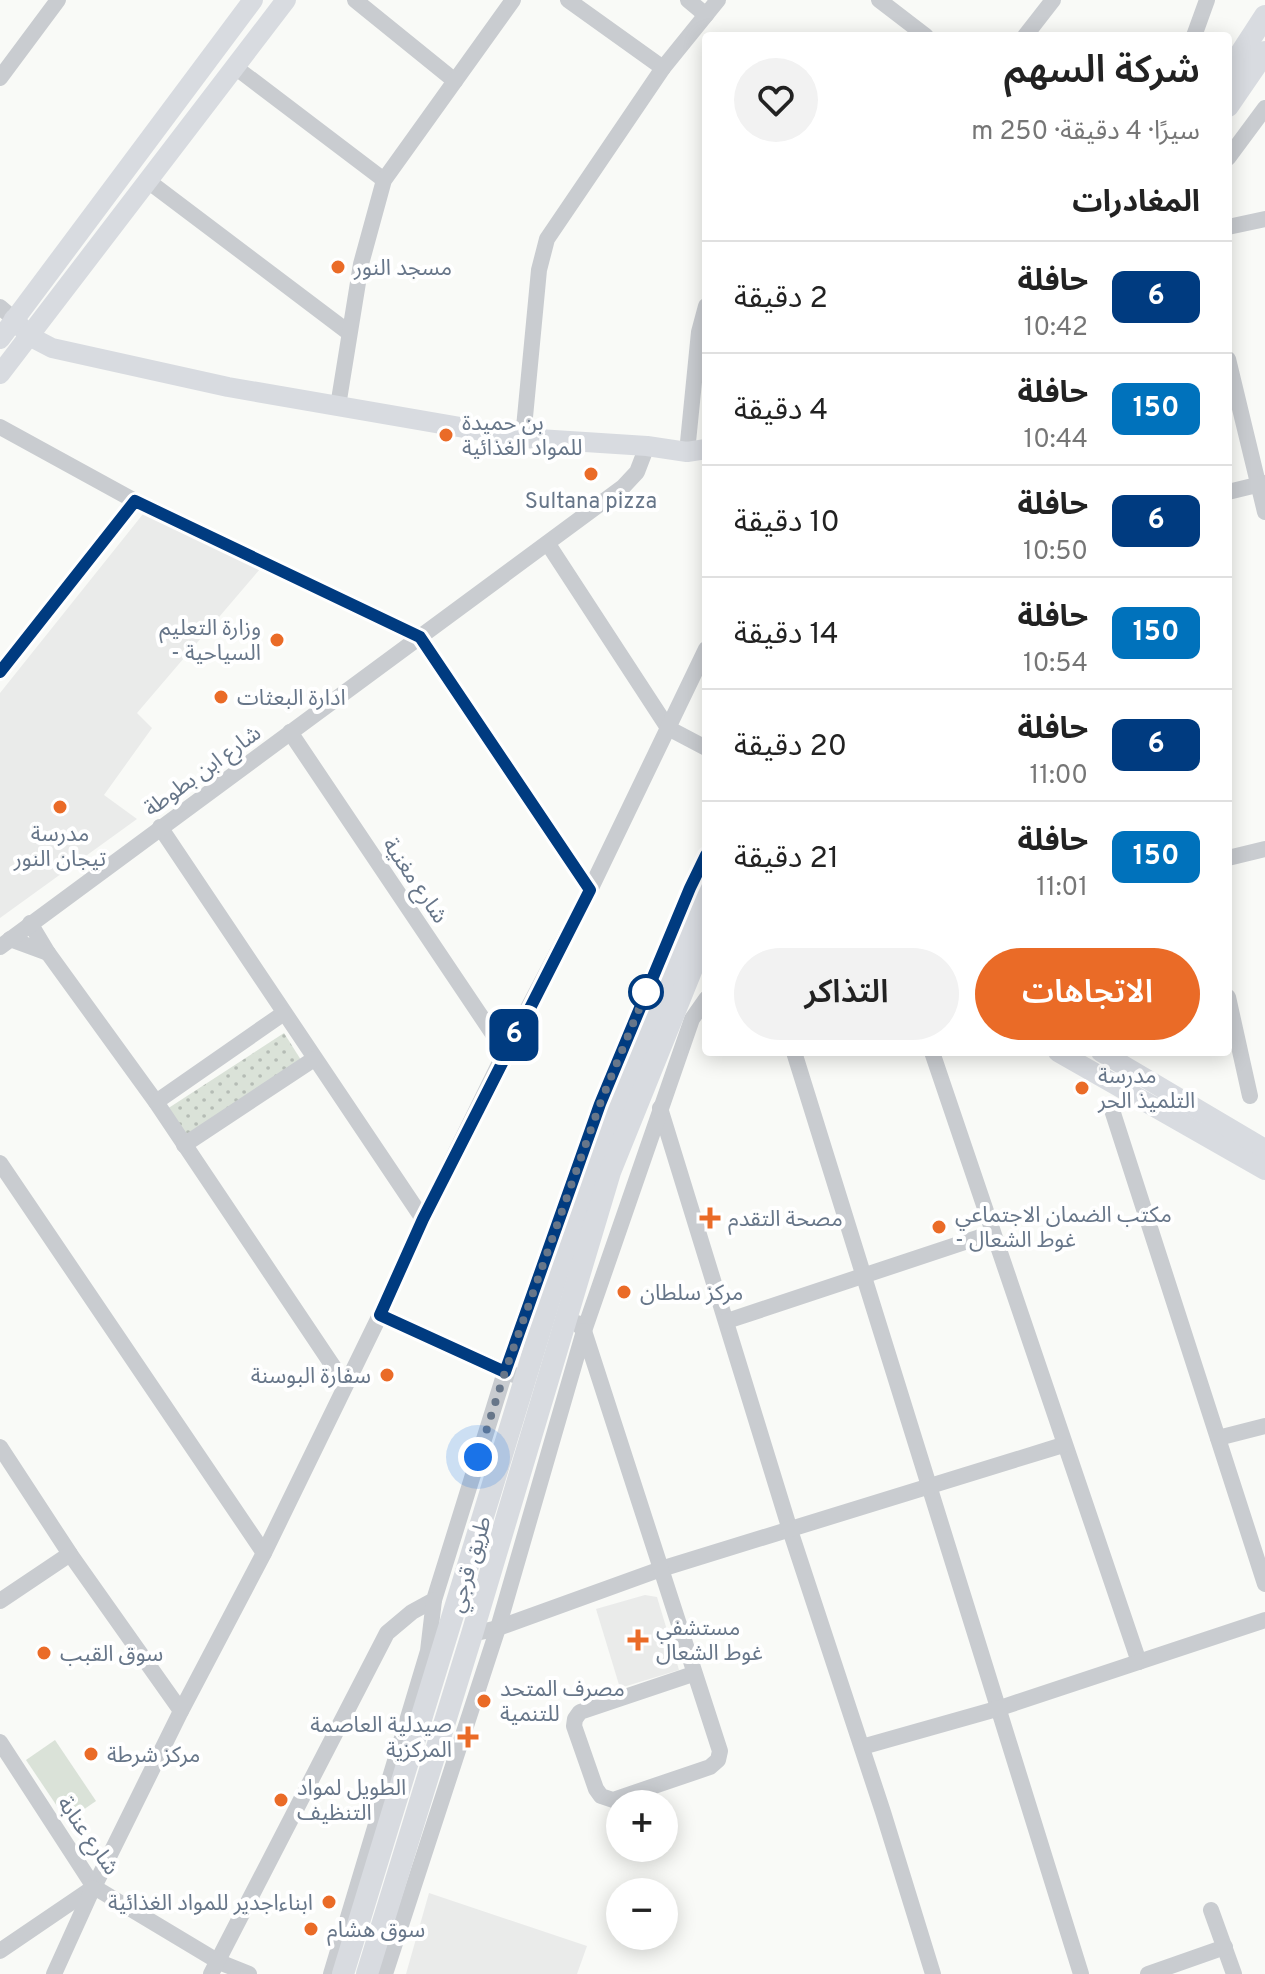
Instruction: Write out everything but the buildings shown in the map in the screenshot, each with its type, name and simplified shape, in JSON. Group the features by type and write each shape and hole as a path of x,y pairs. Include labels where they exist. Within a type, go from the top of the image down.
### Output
{"highway":[{"path":"1232,67 1265,16"},
{"path":"1232,100 1265,52"},
{"name":"طريق قرجي","path":"343,1974 515,1375 600,1170 665,982 702,903"},
{"name":"طريق قرجي","path":"367,1974 568,1313 600,1170 697,971 702,950"}],"main road":[{"path":"0,339 7,313 253,0"},
{"path":"0,374 235,67 277,4"},
{"path":"7,313 29,336 52,348 228,387 523,438 696,450"},
{"path":"1065,1056 1265,1170"},
{"path":"1108,1056 1265,1149"}],"street":[{"path":"0,78 58,0"},
{"path":"355,0 455,81"},
{"path":"338,406 361,264 384,180 513,0"},
{"path":"568,0 663,68"},
{"path":"688,0 706,15"},
{"path":"523,438 539,270 547,239 663,68 718,0"},
{"path":"879,0 904,30"},
{"path":"1195,32 1207,0"},
{"path":"1028,32 1051,1"},
{"path":"235,67 384,180"},
{"path":"1232,152 1265,108"},
{"path":"1232,115 1249,129"},
{"path":"148,181 348,332"},
{"path":"1232,226 1265,219"},
{"path":"696,450 699,332 702,321"},
{"path":"1232,374 1262,484 1265,512"},
{"path":"0,427 135,501 420,637 590,890"},
{"name":"شارع ابن بطوطة","path":"5,943 623,487 637,472 647,446"},
{"path":"1232,491 1262,484"},
{"path":"0,672 135,501"},
{"path":"548,544 668,728 702,746"},
{"path":"54,1974 94,1887 264,1553 380,1315 423,1219 505,1052 590,890 702,657"},
{"name":"شارع مغنية","path":"290,732 505,1052"},
{"path":"160,827 423,1219"},
{"path":"1232,857 1265,849"},
{"path":"331,1974 428,1651 434,1600 515,1375 600,1104 702,863"},
{"path":"30,923 48,953 156,1102 345,1384"},
{"path":"5,943 48,953"},
{"path":"385,1974 498,1628 584,1331 692,1019 702,1005"},
{"path":"156,1102 284,1013"},
{"path":"1232,1015 1250,1096"},
{"path":"795,1056 1081,1974"},
{"path":"933,1056 1139,1662"},
{"path":"184,1145 314,1059"},
{"path":"660,1108 790,1530 933,1974"},
{"path":"1112,1110 1265,1584"},
{"path":"0,1163 264,1553"},
{"path":"727,1321 992,1233"},
{"path":"568,1313 584,1331 720,1751 718,1760 710,1767 613,1800 601,1796 574,1726 580,1712 693,1674"},
{"path":"380,1315 515,1375"},
{"path":"1218,1438 1265,1426"},
{"path":"472,1634 498,1628 661,1569 1063,1445"},
{"path":"0,1447 70,1554 181,1711"},
{"path":"0,1601 70,1554"},
{"path":"215,1968 387,1633 412,1612 434,1600"},
{"path":"862,1747 1000,1708 1265,1620"},
{"name":"شارع عنابة","path":"0,1742 94,1887 215,1968 249,1974"},
{"path":"0,1951 94,1887"},
{"path":"1211,1910 1234,1974"},
{"path":"1148,1974 1225,1947"}],"shaded area":[{"path":"143,514 266,562 137,713 152,728 104,795 137,819 0,918 0,693"},
{"path":"284,1033 301,1060 184,1136 167,1109"},
{"name":"مستشفي غوط الشعال","path":"645,1595 657,1597 679,1670 620,1688 596,1609"},
{"path":"55,1740 96,1801 67,1821 26,1760"},
{"path":"429,1893 587,1946 577,1974 406,1974"}],"bus line":[{"name":"6","path":"0,672 135,501 420,637 590,890 505,1052 380,1315 505,1372 600,1104 702,863"}],"place":[{"name":"مسجد النور","path":"338,267"},
{"name":"بن حميدة للمواد الغذائية","path":"446,435"},
{"name":"Sultana pizza","path":"591,474"},
{"name":"وزارة التعليم - السياحية","path":"277,640"},
{"name":"ادارة البعثات","path":"221,697"},
{"name":"مدرسة تيجان النور","path":"60,807"},
{"name":"مدرسة التلميذ الحر","path":"1082,1088"},
{"name":"مصحة التقدم","path":"710,1218"},
{"name":"مكتب الضمان الاجتماعي - غوط الشعال","path":"939,1227"},
{"name":"مركز سلطان","path":"624,1292"},
{"name":"سفارة البوسنة","path":"387,1375"},
{"name":"مستشفي غوط الشعال","path":"638,1640"},
{"name":"سوق القبب","path":"44,1653"},
{"name":"مصرف المتحد للتنمية","path":"484,1701"},
{"name":"صيدلية العاصمة المركزية","path":"468,1737"},
{"name":"مركز شرطة","path":"91,1754"},
{"name":"الطويل لمواد التنظيف","path":"281,1800"},
{"name":"ابناءاجدير للمواد الغذائية","path":"329,1902"},
{"name":"سوق هشام","path":"311,1929"}],"route":[{"path":"478,1457 600,1104 646,992"}]}
